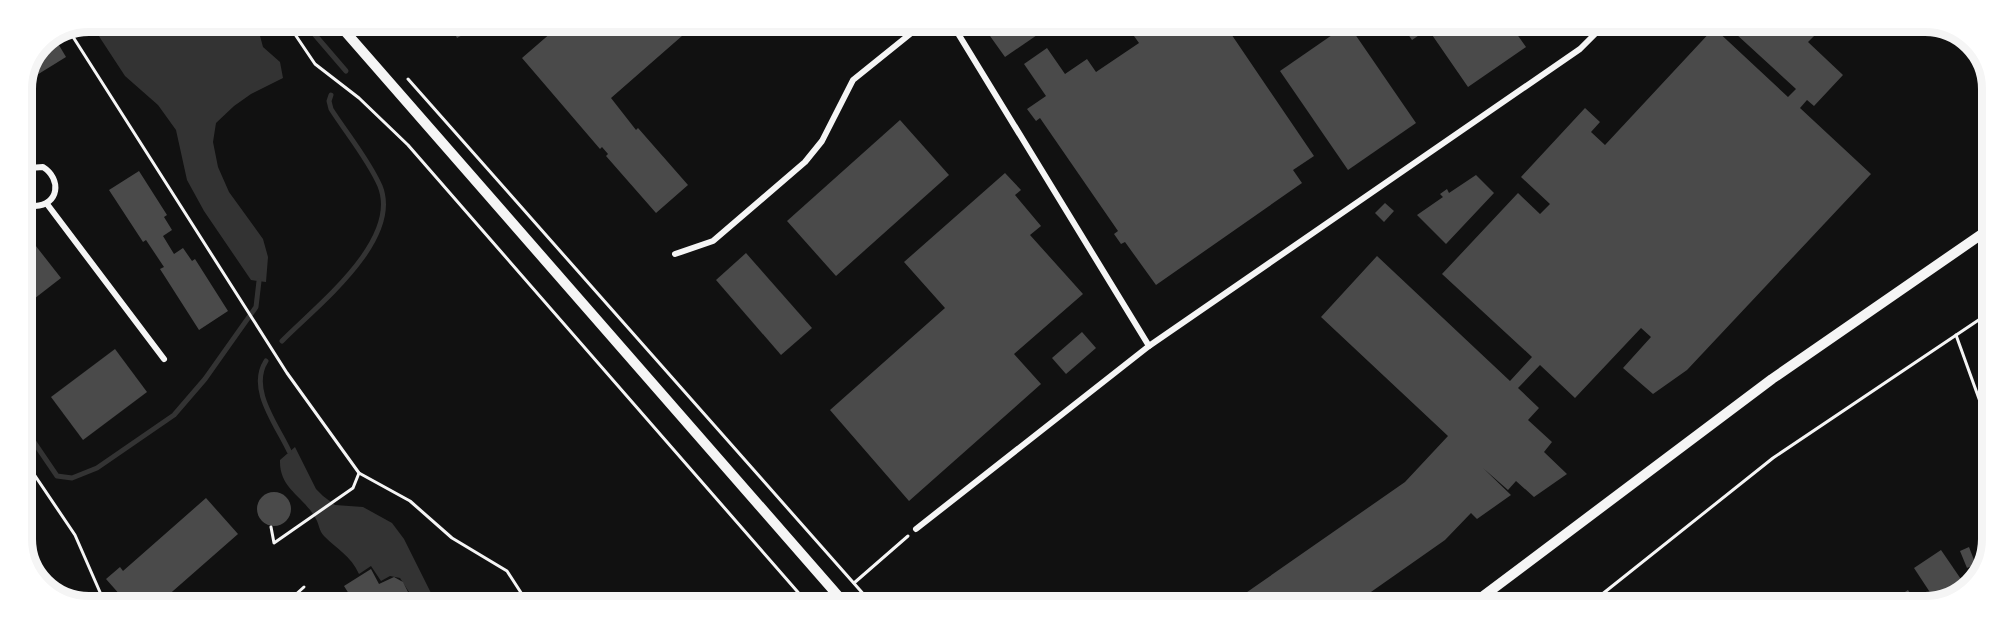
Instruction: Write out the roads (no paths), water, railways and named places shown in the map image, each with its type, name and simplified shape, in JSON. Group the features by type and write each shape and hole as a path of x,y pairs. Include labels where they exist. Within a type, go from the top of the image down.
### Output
{"main road":[{"path":"346,32 839,596"},
{"path":"1483,596 1772,379 1982,234"}],"street":[{"path":"675,254 713,241 805,162 822,141 853,80 913,32"},
{"path":"957,32 1149,346"},
{"path":"916,529 1149,346 1580,49 1597,32"},
{"path":"32,168 43,167 54,177 56,192 47,204 32,204"},
{"path":"47,204 164,359"}],"waterway":[{"path":"312,32 346,71"},
{"path":"282,341 352,271 379,229 383,207 380,186 331,109 329,101 331,95"},
{"path":"32,439 57,476 72,478 97,468 174,415 205,379 256,307 259,281"},
{"path":"266,361 261,372 262,395 289,451"}]}
